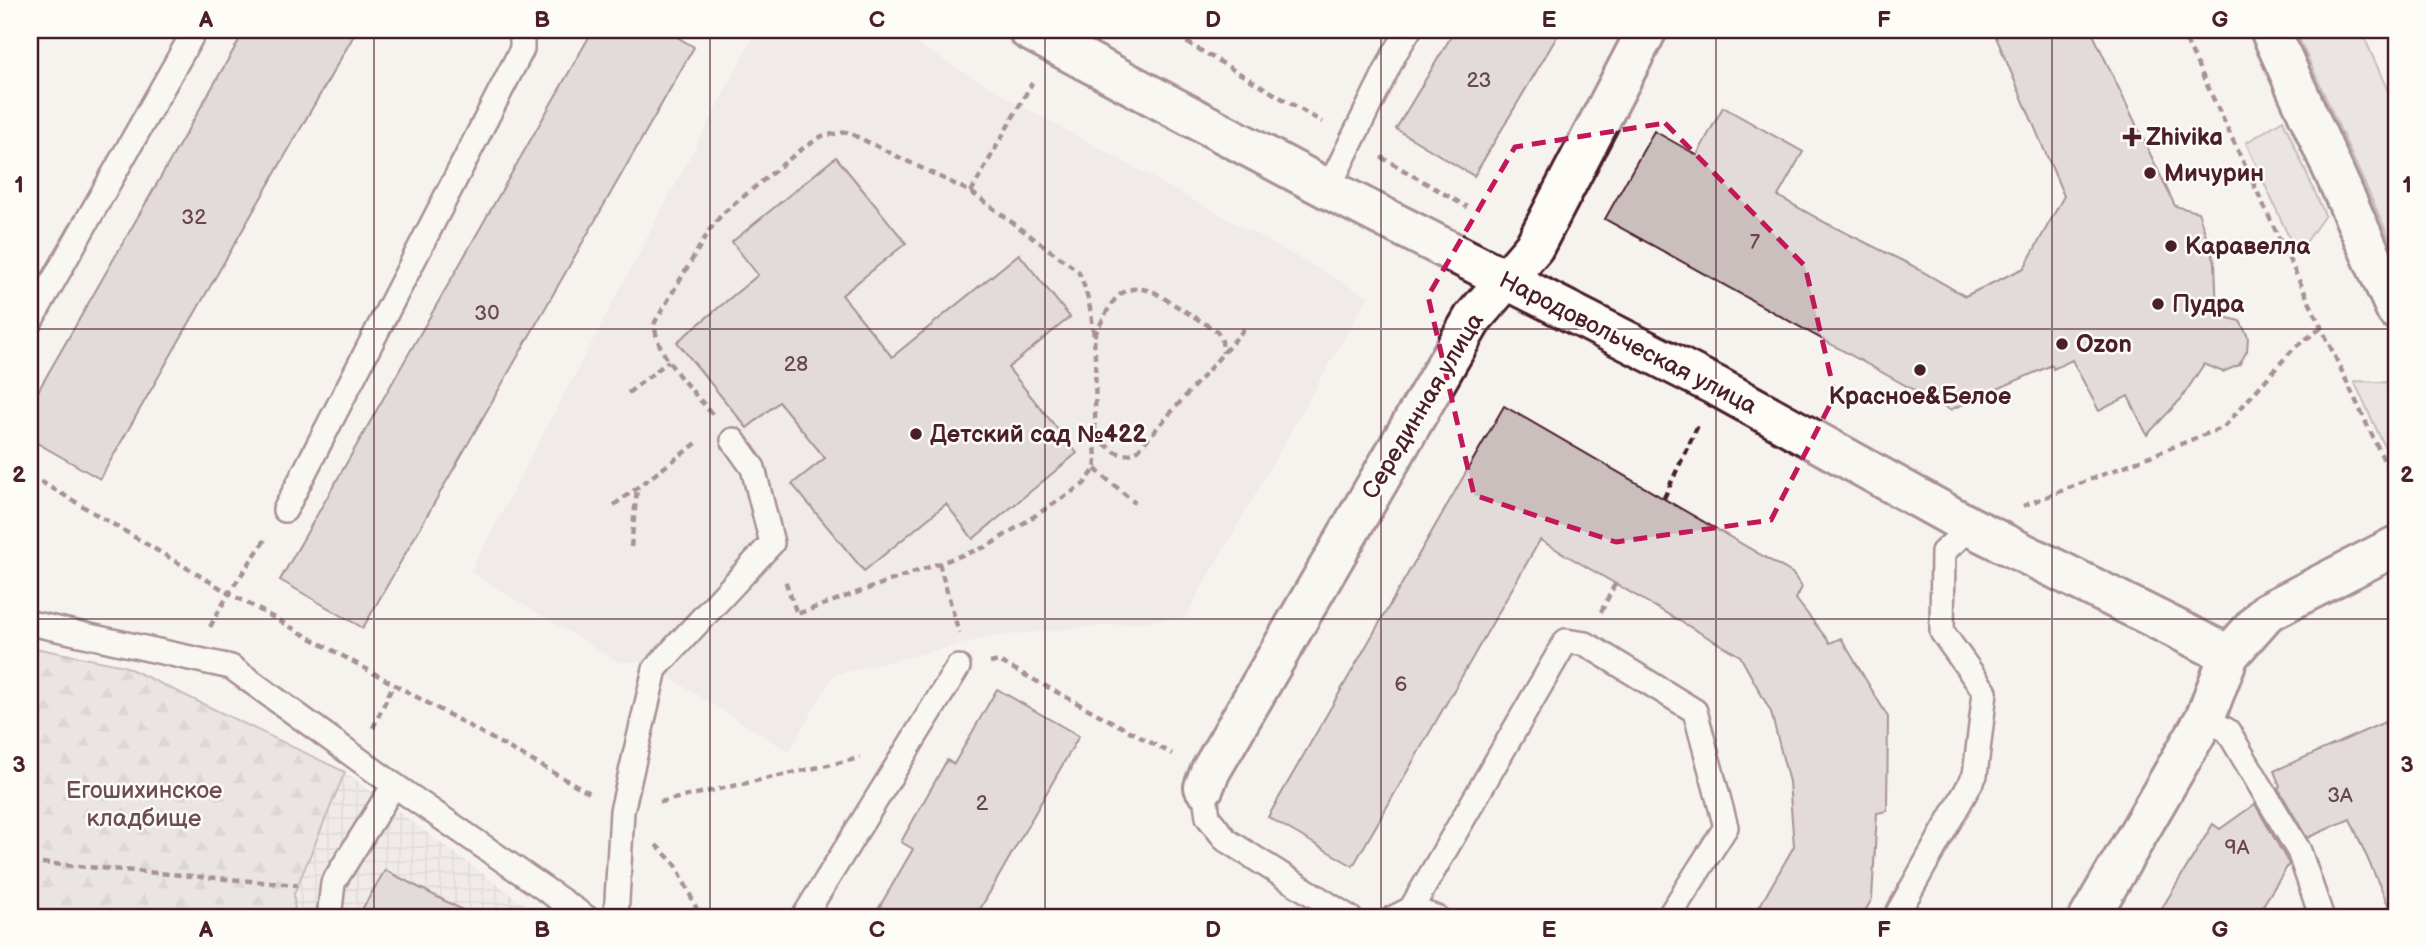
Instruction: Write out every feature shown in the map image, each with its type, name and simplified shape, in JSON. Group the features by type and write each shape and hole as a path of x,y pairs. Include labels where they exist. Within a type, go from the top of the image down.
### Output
{"street":[{"name":"Народовольческая улица","path":"1028,30 1328,189 1718,387 1970,527 2229,654"},
{"name":"Серединная улица","path":"1207,779 1473,318 1534,247 1647,30"},
{"path":"2270,30 2396,310"},
{"path":"2089,918 2205,718 2229,654 2267,612 2396,547"}],"lane":[{"path":"30,322 195,30"},
{"path":"285,510 522,49 522,30"},
{"path":"1328,189 1409,30"},
{"path":"616,918 622,811 655,669 772,543 753,468 728,432"},
{"path":"1895,918 1975,775 1985,692 1942,632 1943,552 1970,527"},
{"path":"30,623 232,667 394,785 587,918"},
{"path":"1438,918 1402,914 1566,642 1586,644 1695,711 1726,827 1668,918"},
{"path":"803,918 958,667"},
{"path":"2205,718 2228,731 2299,851 2318,916"},
{"path":"1207,779 1208,817 1226,841 1350,918"},
{"path":"329,918 333,884 394,785"}],"path":[{"path":"2181,30 2396,486"},
{"path":"971,192 1032,83"},
{"path":"614,505 728,432 661,351 654,333 655,321 709,231 722,214 799,151 822,136 847,132 971,192 1078,271 1085,285 1094,337 1095,469 1084,484 988,546 797,614 772,543"},
{"path":"1094,337 1115,297 1122,291 1143,288 1217,331 1222,341 1223,353"},
{"path":"1094,435 1121,455 1130,455 1138,450 1247,326"},
{"path":"1970,527 2224,427 2294,348 2321,328"},
{"path":"628,393 669,361"},
{"path":"1664,498 1718,387"},
{"path":"1095,469 1135,503"},
{"path":"30,475 229,593 622,811 676,865 701,918"},
{"path":"631,547 637,488"},
{"path":"193,659 229,593 285,510"},
{"path":"939,563 959,633"},
{"path":"958,667 999,662 1207,779"},
{"path":"359,757 393,685"},
{"path":"622,811 911,746"},
{"path":"30,862 303,886 333,884"}],"highlighted area":[{"path":"1665,123 1805,266 1835,395 1771,520 1616,542 1474,495 1428,296 1515,147"}],"shaded area":[{"name":"Детский сад №422","path":"757,30 893,30 1019,104 1368,296 1185,618 996,636 834,675 789,752 644,662 618,662 470,572"},
{"path":"345,772 543,918 295,918 294,895"}],"green space":[{"path":"2295,30 2361,30 2396,109 2396,253"},
{"path":"2283,120 2325,215 2297,255 2246,143"},
{"path":"2354,381 2396,383 2396,471"},
{"name":"Егошихинское кладбище","path":"30,647 124,666 345,772 294,894 295,918 30,918"}],"building":[{"path":"245,30 357,30 100,479 30,439 30,405"},
{"path":"593,30 665,30 694,47 363,628 280,580"},
{"path":"1455,30 1561,30 1474,176 1396,129"},
{"path":"1993,30 2091,30 2175,206 2198,212 2215,262 2217,315 2240,321 2248,337 2247,351 2239,365 2223,372 2204,364 2181,399 2147,435 2128,396 2099,411 2072,360 2053,369 2052,365 1950,410 1605,219 1654,131 1697,155 1723,107 1803,152 1778,196 1826,223 1911,265 1965,296 2024,268 2064,196"},
{"path":"836,157 906,243 842,295 892,357 1019,254 1070,317 1008,368 1077,453 973,539 946,504 864,571 792,484 825,458 779,402 747,428 677,342 758,275 732,242"},
{"path":"1504,406 1792,573 1802,587 1796,599 1830,643 1841,638 1888,717 1887,811 1877,813 1872,899 1861,918 1753,918 1794,846 1789,782 1771,712 1740,656 1540,540 1353,866 1268,817"},
{"path":"997,689 1079,736 975,918 873,918 913,849 901,842 947,760 954,764"},
{"path":"2396,717 2394,918 2350,819 2307,838 2278,788 2280,786 2274,771"},
{"path":"2255,804 2289,864 2255,918 2156,918 2213,824 2220,829"},
{"path":"385,870 478,918 357,918"}],"place":[{"name":"Zhivika","path":"2132,137"},
{"name":"Мичурин","path":"2150,173"},
{"name":"Каравелла","path":"2171,246"},
{"name":"Пудра","path":"2158,304"},
{"name":"Ozon","path":"2062,344"},
{"name":"Красное&Белое","path":"1920,370"},
{"name":"Детский сад №422","path":"916,434"}]}
